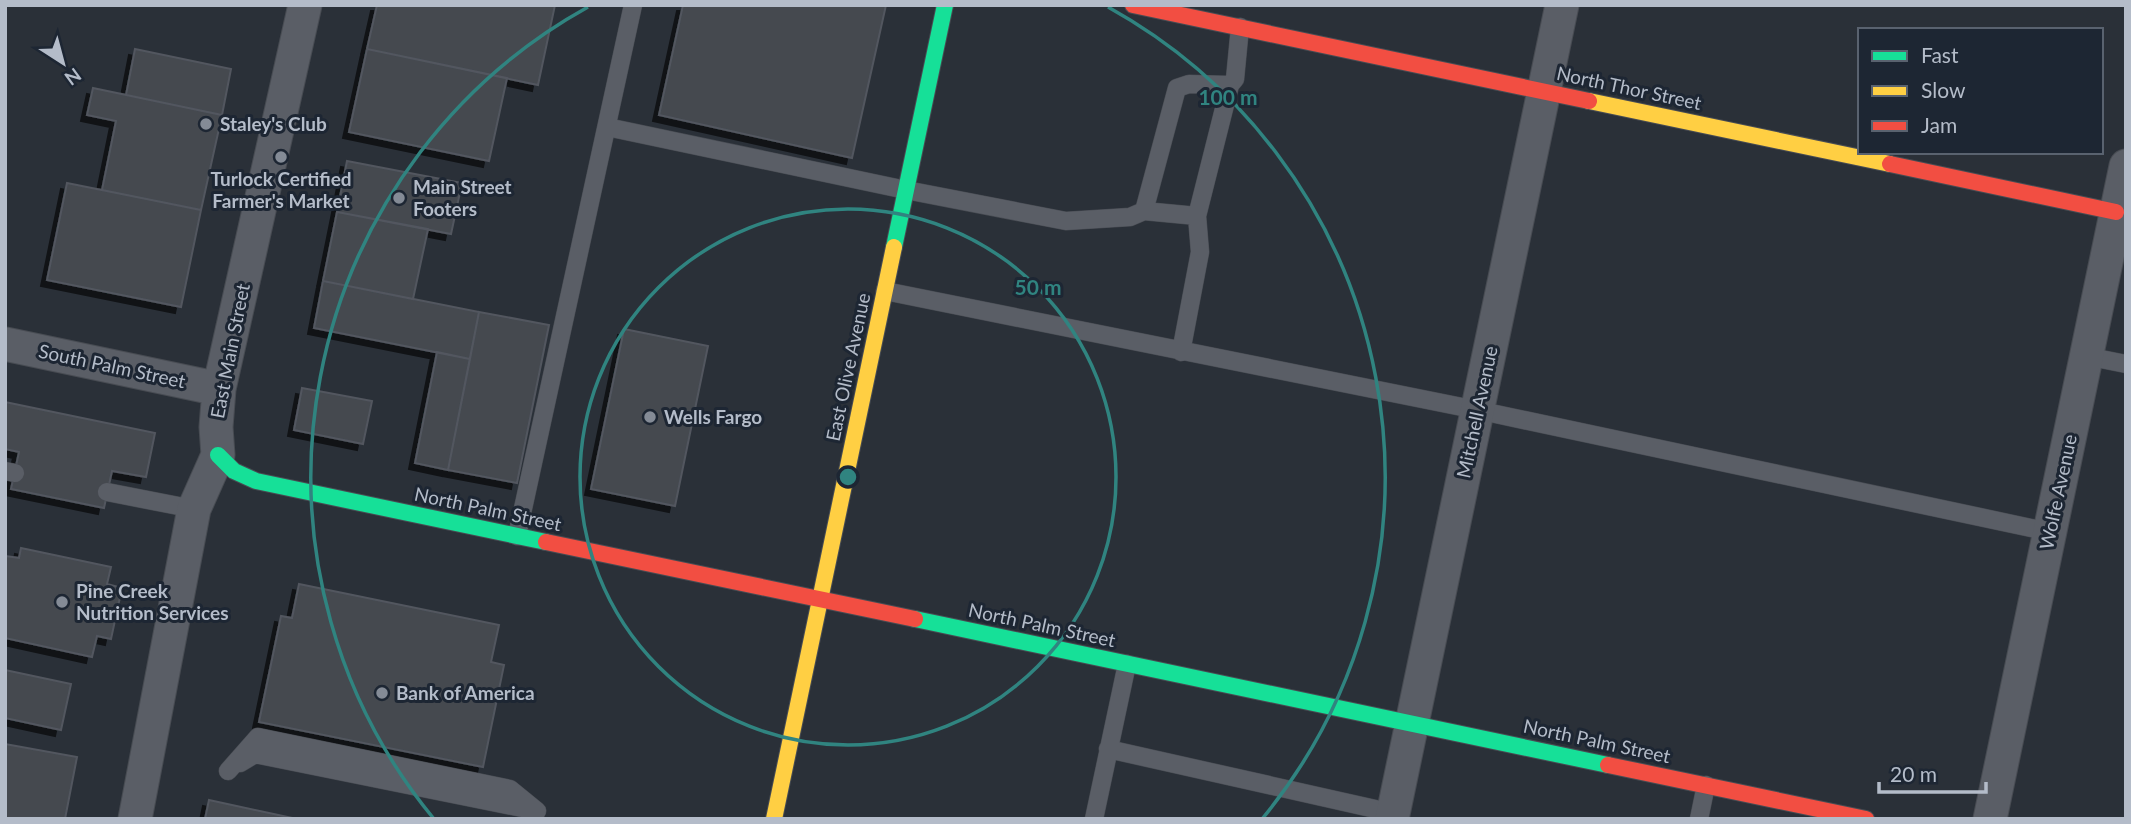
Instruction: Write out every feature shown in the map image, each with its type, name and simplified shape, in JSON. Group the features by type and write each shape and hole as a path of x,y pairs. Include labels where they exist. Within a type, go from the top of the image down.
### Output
{"street":[{"name":"East Main Street","path":"135,819 194,509 218,455 216,427 219,389 305,5"},
{"name":"East Olive Avenue","path":"774,819 945,5"},
{"name":"North Thor Street","path":"1133,5 2116,212"},
{"name":"Mitchell Avenue","path":"1393,816 1562,5"},
{"name":"Wolfe Avenue","path":"1990,819 2126,166"},
{"name":"South Palm Street","path":"5,344 219,389"},
{"name":"North Palm Street","path":"218,455 234,471 256,481 1866,819"}],"lane":[{"path":"517,536 633,5"},
{"path":"1181,352 1200,252 1197,216 1230,85 1235,79 1240,27"},
{"path":"1144,211 1177,88 1189,84 1230,85"},
{"path":"607,127 906,190 1066,220 1130,217 1144,211 1197,216"},
{"path":"885,291 1477,410 2050,532"},
{"path":"2086,356 2126,364"},
{"path":"107,492 194,509"},
{"path":"1094,819 1127,664"},
{"path":"228,771 258,737 510,789 537,811"},
{"path":"1108,749 1393,816"},
{"path":"1699,819 1706,785"}],"building":[{"path":"377,5 555,5 538,85 367,49"},
{"path":"683,5 886,5 852,158 659,115"},
{"path":"135,49 231,69 222,115 126,95"},
{"path":"367,49 507,78 489,161 349,132"},
{"path":"93,88 222,115 201,210 102,190 116,121 87,115"},
{"name":"Main Street Footers","path":"347,161 462,183 451,234 337,212"},
{"path":"67,183 201,210 181,307 47,280"},
{"path":"337,212 428,229 413,299 323,281"},
{"path":"323,281 479,312 470,359 314,328"},
{"path":"479,312 549,325 517,483 448,470"},
{"name":"Wells Fargo","path":"624,329 708,346 675,506 591,489"},
{"path":"437,352 470,359 448,470 415,463"},
{"path":"302,388 372,401 363,444 294,430"},
{"path":"5,402 155,433 146,477 112,471 104,508 11,489 19,452 5,449"},
{"name":"Pine Creek Nutrition Services","path":"21,548 111,567 107,584 122,588 111,639 97,636 92,657 5,638 5,556 19,558"},
{"name":"Bank of America","path":"299,584 499,625 491,662 504,665 483,767 259,722 281,616 292,618"},
{"path":"5,670 71,684 61,730 5,718"},
{"path":"5,744 77,757 65,819 5,819"},
{"path":"209,800 297,819 205,819"}],"traffic: fast":[{"path":"894,247 945,5"},
{"path":"218,455 234,471 256,481 546,542"},
{"path":"915,619 1608,765"}],"traffic: slow":[{"path":"1589,101 1890,164"},
{"path":"774,819 894,247"}],"traffic: jam":[{"path":"1133,5 1589,101"},
{"path":"1890,164 2116,212"},
{"path":"546,542 915,619"},
{"path":"1608,765 1866,819"}],"place":[{"name":"Staley's Club","path":"206,124"},
{"name":"Turlock Certified Farmer's Market","path":"281,157"},
{"name":"Main Street Footers","path":"399,198"},
{"name":"Wells Fargo","path":"650,417"},
{"name":"Pine Creek Nutrition Services","path":"62,602"},
{"name":"Bank of America","path":"382,693"}]}
